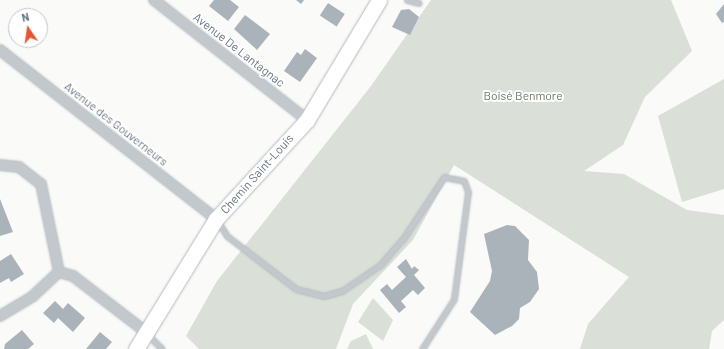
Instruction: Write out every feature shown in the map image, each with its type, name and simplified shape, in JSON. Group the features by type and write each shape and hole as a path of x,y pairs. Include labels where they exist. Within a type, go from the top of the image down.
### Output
{"street":[{"name":"Avenue De Lantagnac","path":"154,0 307,120"},
{"name":"Chemin Saint-Louis","path":"136,349 216,219 307,120 373,2"},
{"name":"Avenue des Gouverneurs","path":"0,50 216,219"},
{"path":"0,165 19,167 41,184 59,272"},
{"path":"0,316 33,296 59,272"},
{"path":"59,272 73,276 146,332"}],"lane":[{"path":"407,0 419,4"},
{"path":"216,219 228,236 296,289 324,296 342,291 380,265 403,239 444,177 464,181 468,192 454,299 422,349"},
{"path":"146,332 162,349"}],"green space":[{"name":"Boisé Benmore","path":"431,0 671,0 692,51 645,97 623,145 584,171 624,174 687,210 724,215 724,320 712,331 709,349 580,349 588,324 629,277 454,165 413,240 353,304 336,349 199,349 186,336 217,281 371,86"},
{"path":"724,79 724,189 682,202 658,116"},
{"path":"373,298 393,320 383,341 358,322"},
{"path":"366,334 373,349 347,349 351,341"}],"building":[{"path":"214,0 230,0 239,7 228,21 209,6"},
{"path":"296,0 304,0 301,4"},
{"path":"328,3 345,14 337,26 320,16"},
{"path":"724,4 724,22 722,23 716,14"},
{"path":"409,9 419,17 410,35 392,27 401,10"},
{"path":"245,15 270,34 257,50 234,29"},
{"path":"305,49 317,58 300,82 284,71 297,52 301,55"},
{"path":"0,199 13,232 0,236"},
{"path":"507,225 515,226 529,240 528,260 537,272 539,289 530,302 520,308 519,319 512,326 495,335 470,312 490,281 492,271 484,234"},
{"path":"11,254 24,274 11,282 9,278 0,283 0,261"},
{"path":"406,259 412,269 414,266 419,270 414,275 425,288 418,295 413,290 401,301 406,307 399,313 380,290 387,284 392,290 406,277 397,267"},
{"path":"55,301 63,309 68,303 85,318 73,332 58,318 54,323 43,313"},
{"path":"22,330 34,344 28,349 4,349 5,344"},
{"path":"100,332 112,342 106,349 86,349"}]}
